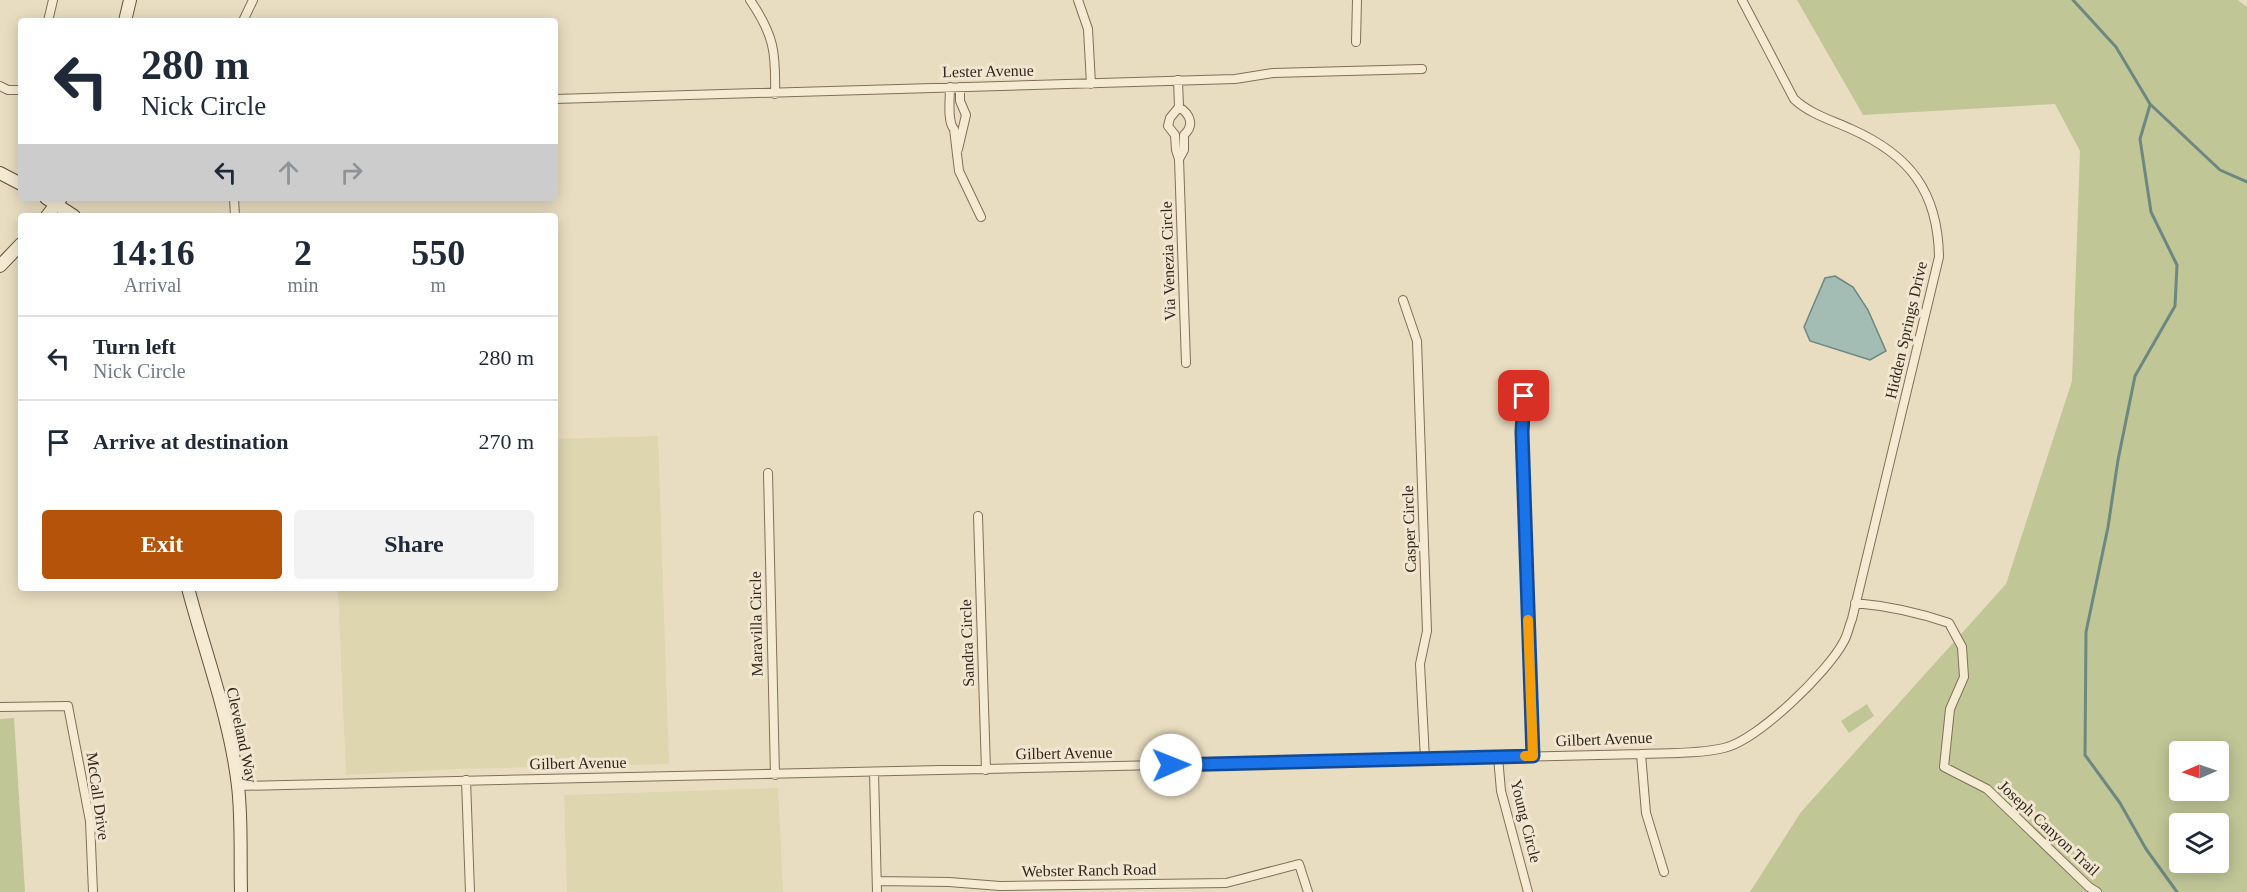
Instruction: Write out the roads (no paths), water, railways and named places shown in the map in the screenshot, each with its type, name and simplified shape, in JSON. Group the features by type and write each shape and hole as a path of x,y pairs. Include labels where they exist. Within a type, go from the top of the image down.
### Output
{"street":[{"path":"49,18 53,0"},
{"path":"126,18 130,0"},
{"path":"245,18 254,0"},
{"path":"750,0 765,21 776,57 775,94"},
{"path":"1078,0 1088,29 1090,84"},
{"path":"1356,42 1357,0"},
{"name":"Hidden Springs Drive","path":"1742,0 1794,99 1804,108 1857,132 1896,155 1914,173 1927,194 1937,225 1939,257 1855,603"},
{"name":"Lester Avenue","path":"558,99 1235,80 1272,73 1422,69"},
{"name":"Via Venezia Circle","path":"1178,80 1179,107 1170,118 1168,126 1175,135 1179,159 1186,363"},
{"path":"0,86 8,90 18,90"},
{"path":"950,87 951,110 948,117 954,129 959,171 981,217"},
{"path":"958,150 966,115 960,101 960,87"},
{"name":"Via Venezia Circle","path":"1179,107 1184,110 1191,123 1184,135 1184,150 1179,159"},
{"path":"0,173 18,182"},
{"path":"56,201 70,213"},
{"path":"0,266 18,247"},
{"name":"Casper Circle","path":"1403,300 1417,341 1427,631 1420,664 1425,759"},
{"path":"1524,396 1522,432 1533,756"},
{"name":"Maravilla Circle","path":"768,473 775,775"},
{"name":"Sandra Circle","path":"978,516 986,770"},
{"name":"Cleveland Way","path":"190,591 225,719 238,786 241,892"},
{"name":"Gilbert Avenue","path":"238,786 1702,752 1726,748 1748,739 1814,680 1844,641 1855,603"},
{"name":"Joseph Canyon Trail","path":"1855,603 1920,612 1949,623 1962,647 1965,677 1950,709 1944,767 1987,789 2089,887 2097,892"},
{"name":"McCall Drive","path":"0,707 68,706 90,821 93,892"},
{"path":"1641,754 1646,813 1664,872"},
{"name":"Young Circle","path":"1498,757 1501,791 1528,892"},
{"path":"874,772 877,892"},
{"path":"466,780 470,892"},
{"name":"Webster Ranch Road","path":"877,881 1115,889 1226,883 1299,864 1308,892"}],"water":[{"path":"1835,276 1853,287 1868,310 1886,351 1870,360 1810,341 1804,327 1825,278"}],"waterway":[{"path":"2073,0 2116,47 2150,104 2220,170 2247,182"},
{"path":"2150,105 2140,139 2151,212 2177,265 2175,306 2135,376 2118,460 2108,527 2086,632 2085,755 2120,803 2146,849 2177,892"}]}
